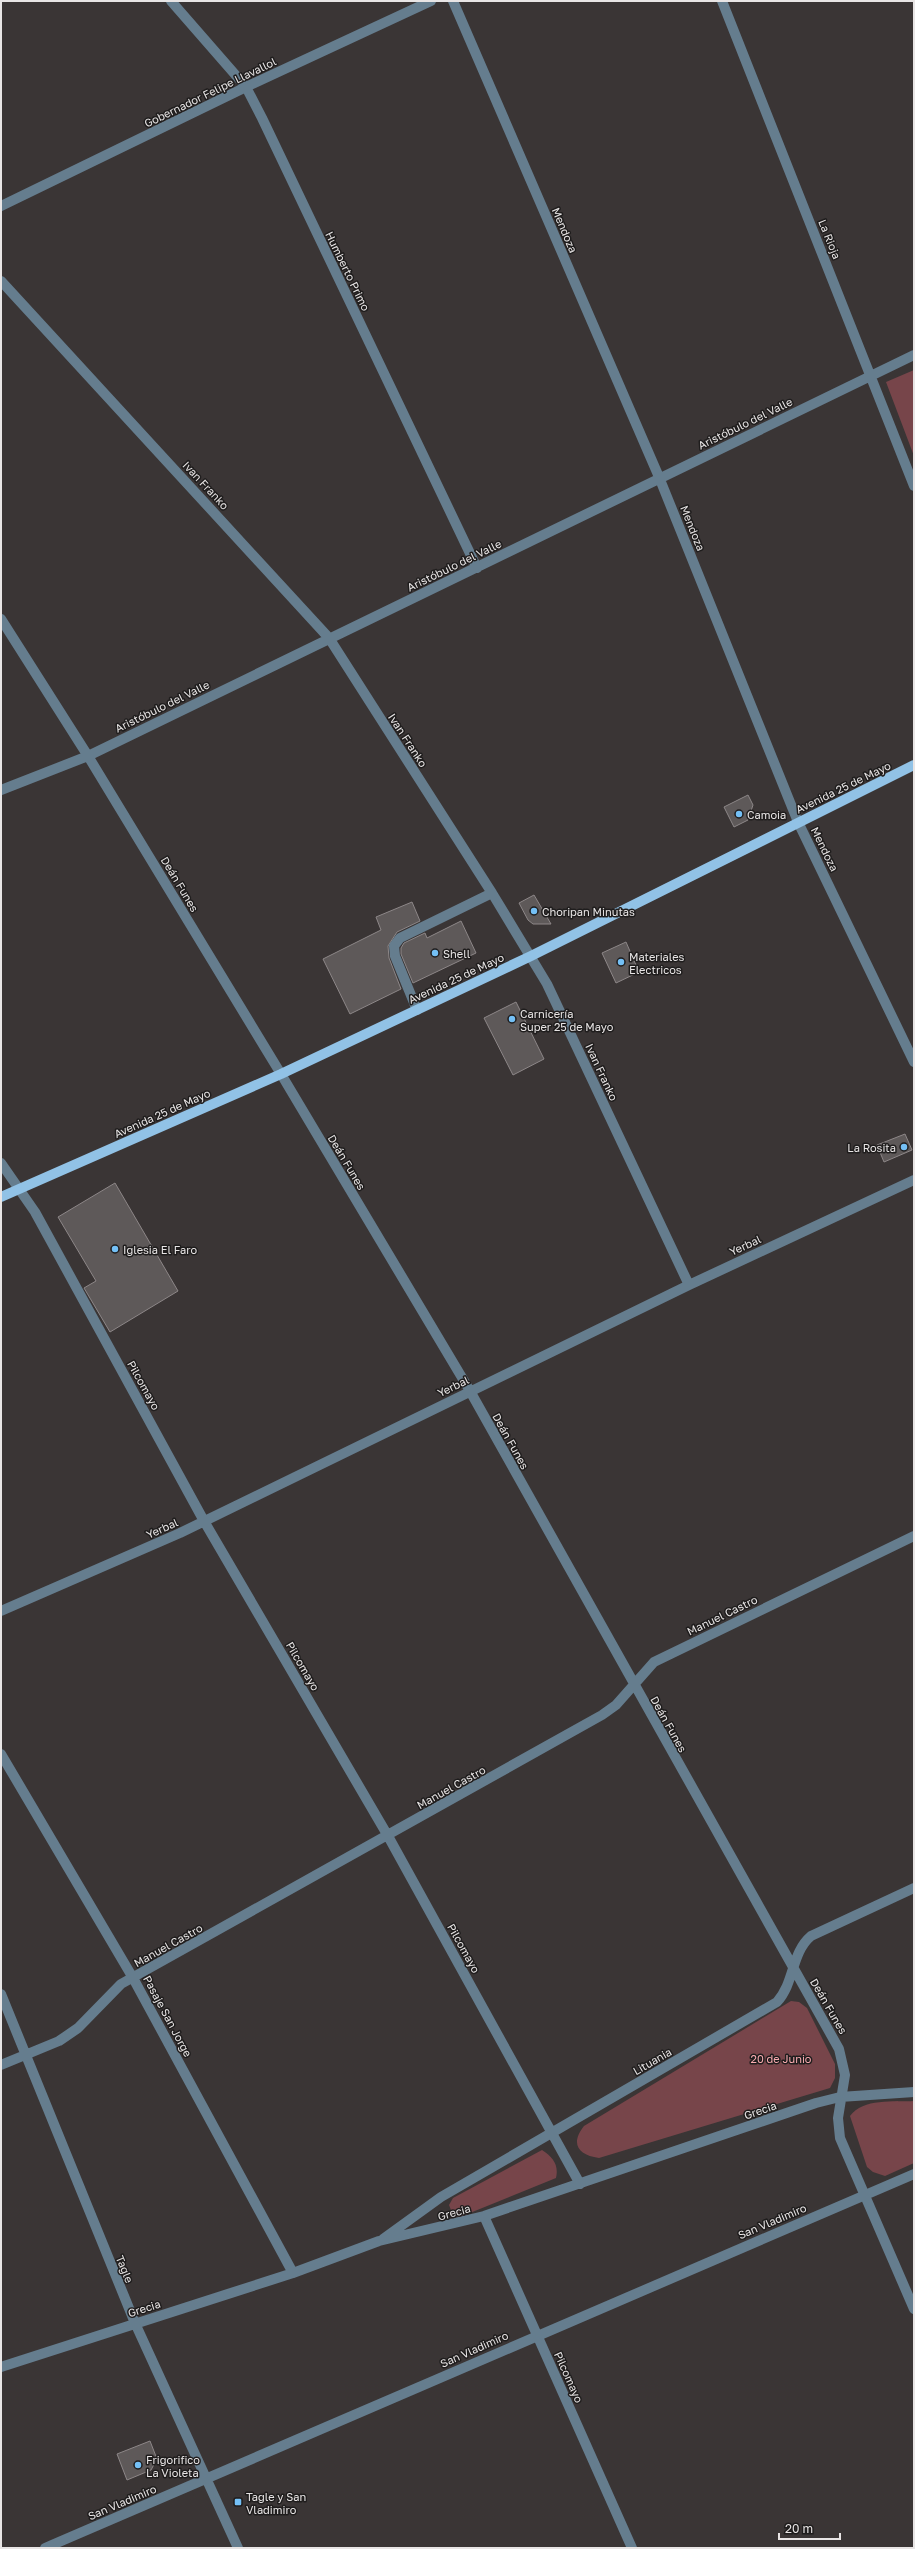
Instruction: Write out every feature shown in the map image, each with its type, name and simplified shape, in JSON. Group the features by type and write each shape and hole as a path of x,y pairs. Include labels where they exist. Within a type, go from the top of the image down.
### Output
{"main road":[{"name":"Avenida 25 de Mayo","path":"1,1197 281,1074 417,1010 531,956 914,765"}],"street":[{"name":"Humberto Primo","path":"171,1 246,87 477,568"},
{"name":"Gobernador Felipe Llavallol","path":"1,206 246,87 430,1"},
{"name":"Mendoza","path":"454,1 659,477 798,822 914,1062"},
{"name":"La Rioja","path":"722,1 872,376 914,486"},
{"name":"Ivan Franko","path":"1,281 329,638 492,893 547,984 689,1285"},
{"name":"Aristóbulo del Valle","path":"1,790 88,756 329,638 477,568 659,477 914,355"},
{"name":"Deán Funes","path":"1,619 88,756 281,1074 470,1391 839,2049 845,2075 840,2097 838,2118 840,2138 863,2195 914,2309"},
{"path":"417,1010 395,956 394,946 400,938 492,893"},
{"name":"Pilcomayo","path":"1,1164 35,1212 204,1521 388,1836 580,2184"},
{"name":"Yerbal","path":"1,1611 204,1521 689,1285 914,1180"},
{"name":"Manuel Castro","path":"1,2066 58,2041 78,2028 110,1994 133,1978 602,1715 616,1705 654,1662 914,1536"},
{"name":"Pasaje San Jorge","path":"1,1754 133,1978 293,2274"},
{"name":"Lituania","path":"379,2241 441,2197 777,2002 789,1985 798,1952 803,1943 811,1936 914,1888"},
{"name":"Tagle","path":"1,1994 24,2056 135,2323 238,2548"},
{"name":"Grecia","path":"1,2367 135,2323 293,2274 379,2241 484,2216 816,2103 840,2097 914,2092"},
{"name":"San Vladimiro","path":"44,2548 207,2479 537,2334 914,2174"},
{"name":"Pilcomayo","path":"484,2216 632,2548"}],"green space":[{"path":"914,370 914,456 886,382"},
{"name":"20 de Junio","path":"791,2001 799,2002 807,2008 835,2064 835,2078 830,2088 599,2158 592,2157 578,2148 577,2138 584,2126"},
{"path":"914,2101 914,2163 885,2176 873,2172 867,2167 850,2116 863,2106 879,2102"},
{"path":"542,2150 556,2165 556,2178 460,2217 453,2215 449,2205 453,2198"}],"building":[{"name":"Camoia","path":"748,795 753,805 748,820 734,827 724,807"},
{"name":"Choripan Minutas","path":"534,895 551,924 533,924 528,920 519,903"},
{"path":"412,902 420,921 397,932 388,946 389,958 401,989 350,1014 323,959 381,930 376,917"},
{"path":"461,921 476,953 413,983 401,954 401,948 404,943 425,933 427,938"},
{"name":"Materiales Electricos","path":"626,942 639,972 616,983 602,953"},
{"path":"516,1002 544,1059 513,1075 484,1018"},
{"path":"905,1134 912,1150 884,1162 877,1145"},
{"name":"Iglesia El Faro","path":"115,1183 178,1291 110,1332 84,1288 96,1281 58,1217"},
{"name":"Frigorifico La Violeta","path":"150,2441 157,2459 151,2470 127,2480 117,2454"}],"place":[{"name":"Camoia","path":"739,814"},
{"name":"Choripan Minutas","path":"534,911"},
{"name":"Shell","path":"435,953"},
{"name":"Materiales Electricos","path":"621,962"},
{"name":"Carnicería Super 25 de Mayo","path":"512,1019"},
{"name":"La Rosita","path":"904,1147"},
{"name":"Iglesia El Faro","path":"115,1249"},
{"name":"Frigorifico La Violeta","path":"138,2465"},
{"name":"Tagle y San Vladimiro","path":"238,2502"}]}
